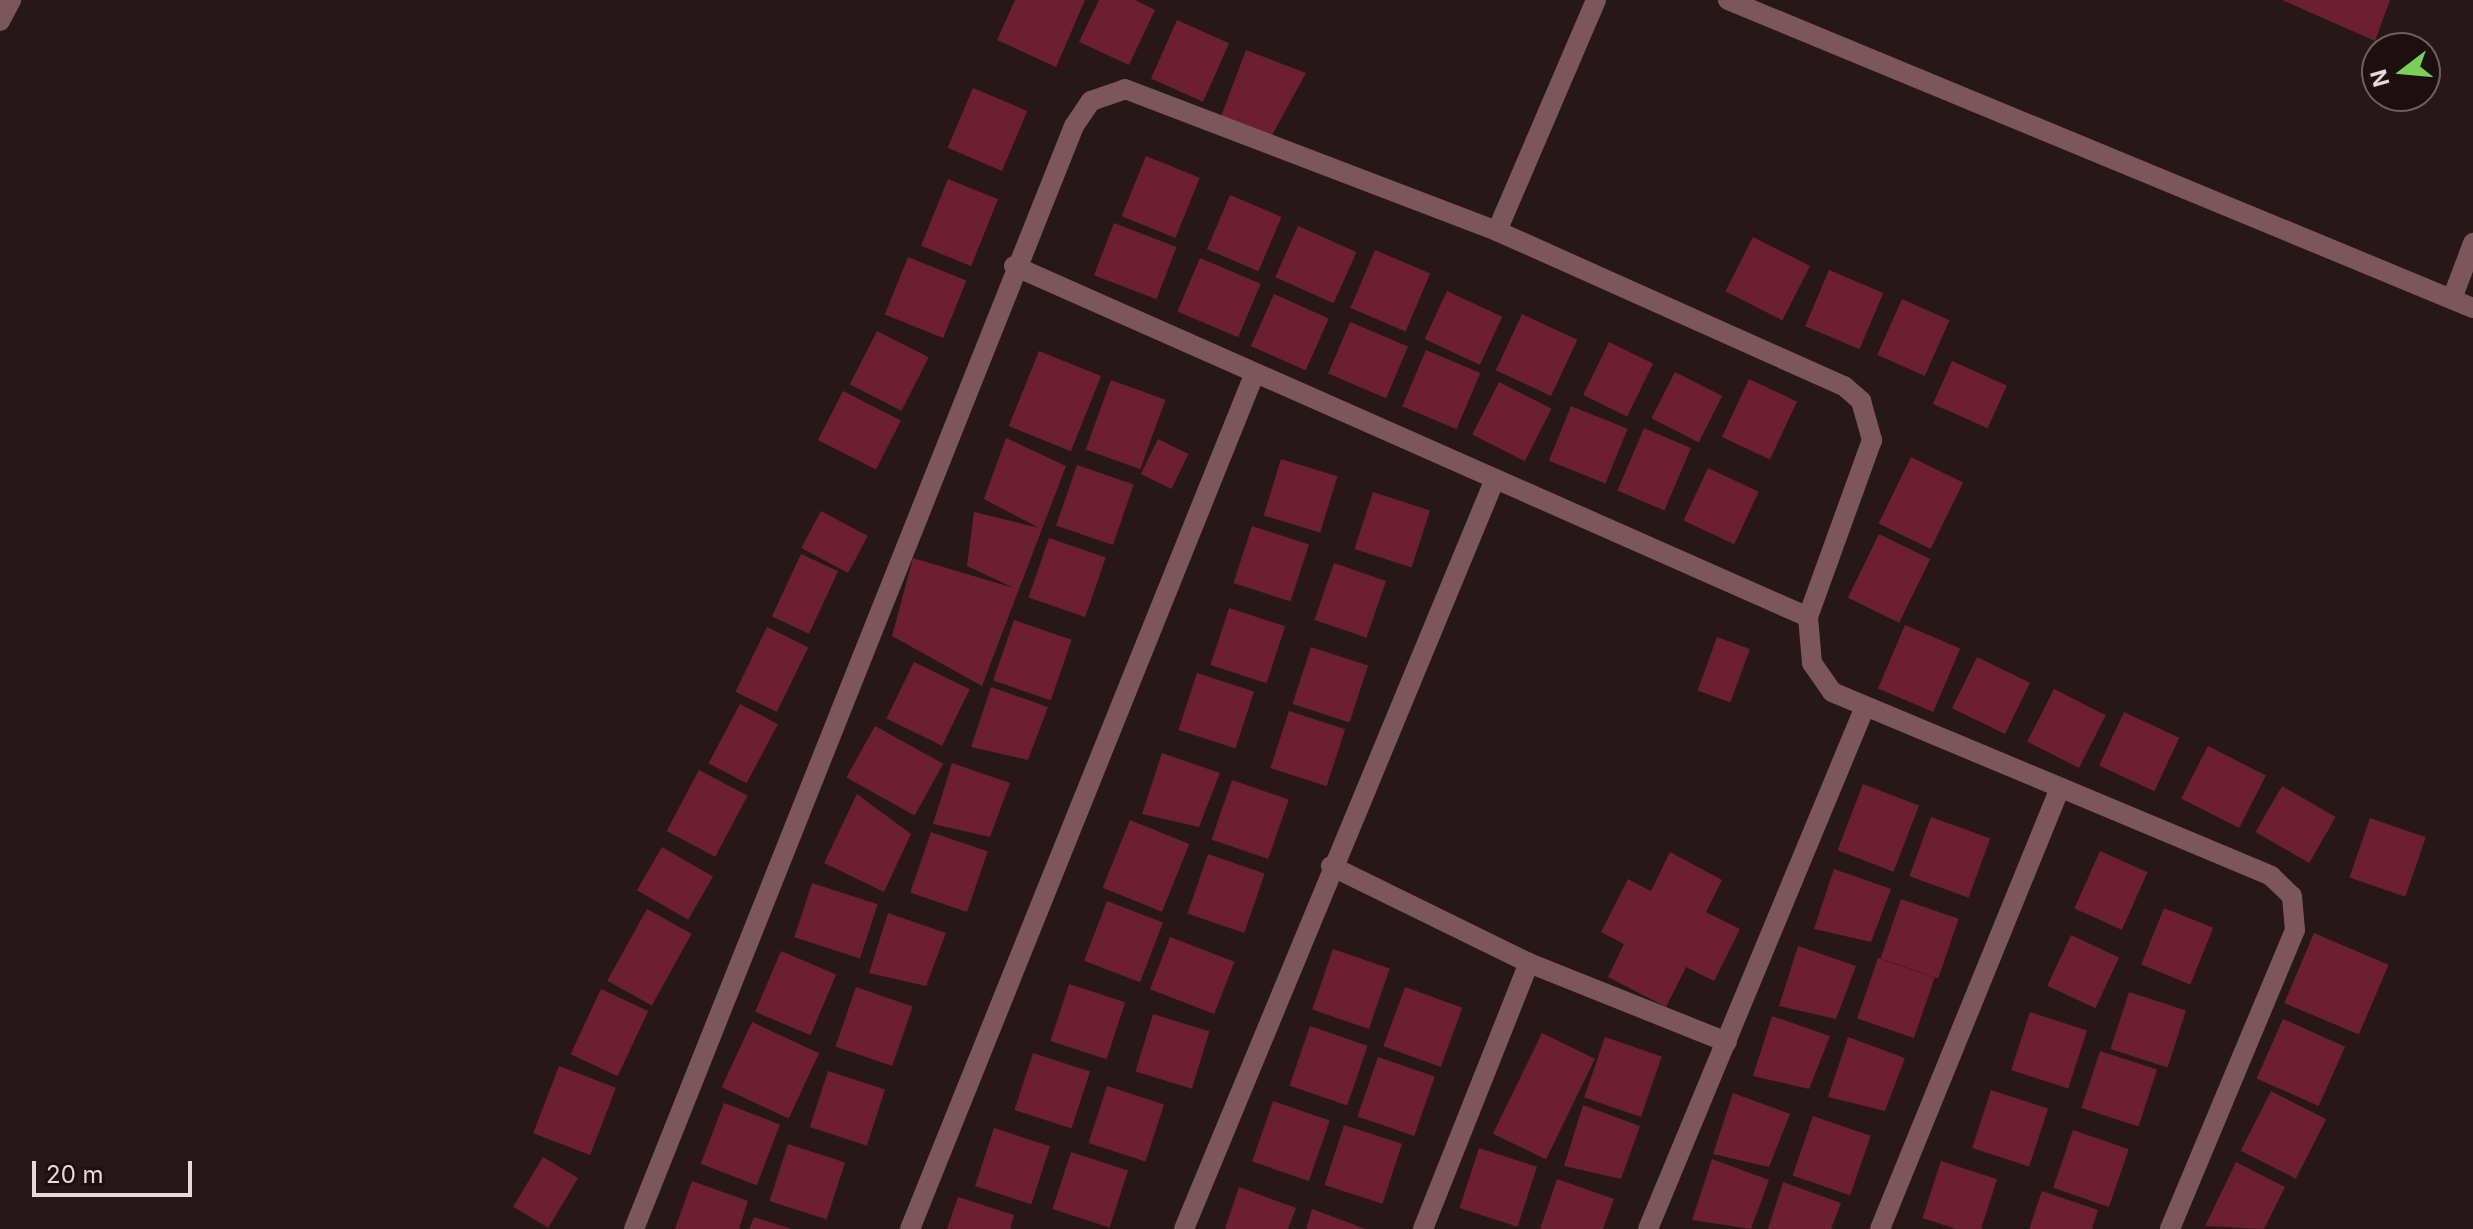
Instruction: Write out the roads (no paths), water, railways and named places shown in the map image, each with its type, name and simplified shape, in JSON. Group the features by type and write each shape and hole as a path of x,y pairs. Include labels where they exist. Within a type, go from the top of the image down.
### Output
{"street":[{"path":"0,21 11,0"},
{"path":"1497,231 1596,0"},
{"path":"1728,0 2473,308"},
{"path":"634,1229 1014,266 1074,126 1091,101 1125,89 1497,231 1844,386 1861,401 1872,440 1808,617 1820,677 1864,709 2271,876 2292,896 2295,930 2170,1229"},
{"path":"2452,299 2473,243"},
{"path":"1014,266 1254,375 1808,617"},
{"path":"910,1229 1254,375"},
{"path":"1184,1229 1331,866 1495,479"},
{"path":"1648,1229 1864,709"},
{"path":"1880,1229 2060,788"},
{"path":"1331,866 1529,963 1727,1042"},
{"path":"1423,1229 1529,963"}]}
